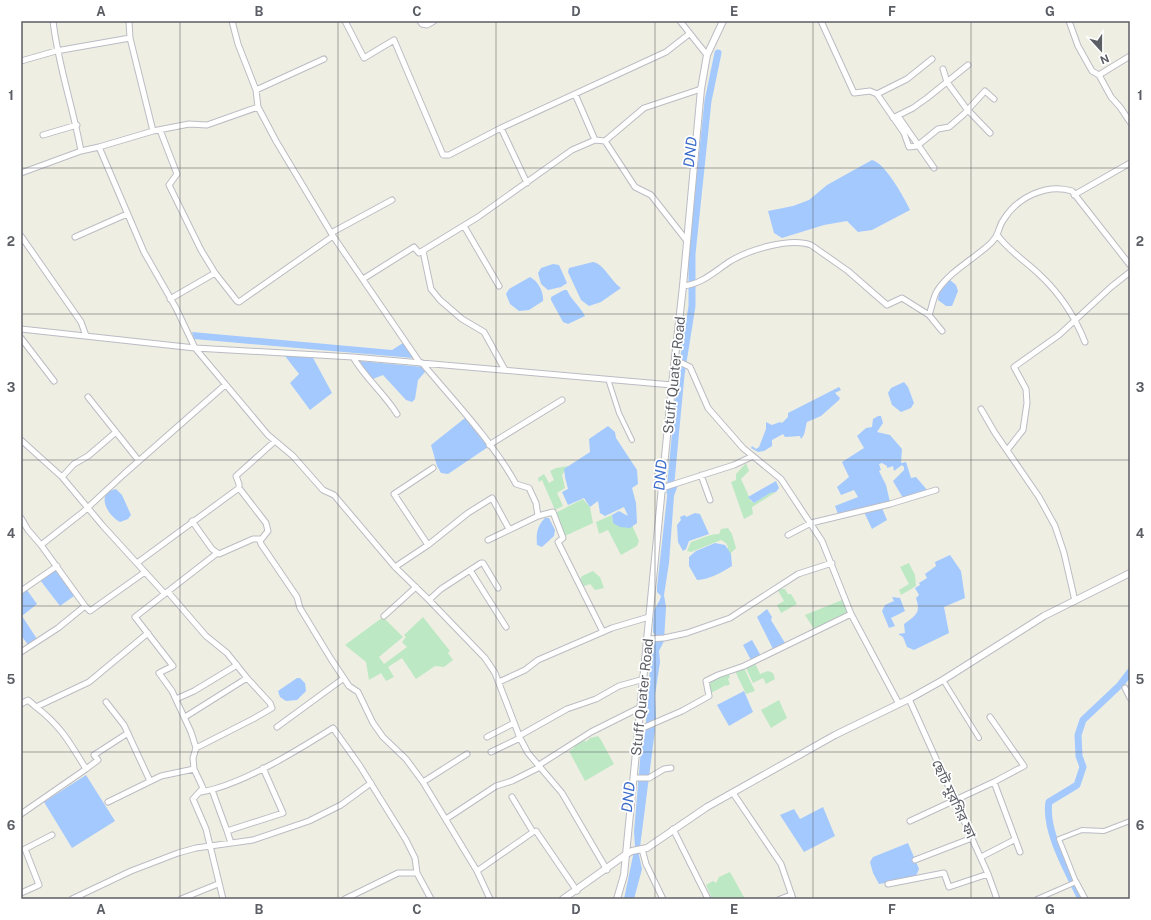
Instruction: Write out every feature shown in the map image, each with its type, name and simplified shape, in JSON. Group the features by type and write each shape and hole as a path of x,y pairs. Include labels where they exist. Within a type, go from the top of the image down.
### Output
{"street":[{"path":"53,21 56,50 77,126 81,151"},
{"path":"129,21 130,38 153,131"},
{"path":"232,21 238,44 256,90 258,107 332,235 421,363 489,445 508,470 516,484 529,488 534,499 538,516"},
{"path":"345,21 364,58 394,40 443,155 449,155 501,128 666,52 689,34"},
{"path":"420,21 422,24 427,25 434,21"},
{"path":"680,21 707,55"},
{"name":"Stuff Quater Road","path":"619,898 624,875 625,855 636,778 638,730 644,679 651,639 649,617 665,487 672,385 677,362 701,89 707,55 723,21"},
{"path":"822,21 854,93 870,91 877,94 896,117 909,147 917,146 938,129 949,127 957,121 985,92 994,99"},
{"path":"1069,21 1078,46 1092,72 1099,75 1111,97 1130,122"},
{"path":"21,61 56,50 130,38"},
{"path":"1099,75 1130,56"},
{"path":"256,90 324,59"},
{"path":"877,94 907,80 932,59"},
{"path":"896,117 913,108 968,65"},
{"path":"943,69 947,82 966,108 990,133"},
{"path":"363,279 414,247 419,253 464,226 572,150 595,140 605,141 644,108 701,89"},
{"path":"575,94 595,140"},
{"path":"21,173 81,151 153,131 189,124 207,125 258,107"},
{"path":"43,135 77,126"},
{"path":"501,128 527,183"},
{"path":"160,130 176,174 169,184 201,250 215,273 236,301 239,302 332,235 392,200"},
{"path":"605,141 635,187 651,196 687,241"},
{"path":"99,146 144,252 195,348 252,417 297,461 323,490 334,495 395,567 430,600 485,658 499,682 519,737 528,753 562,793 607,870"},
{"path":"917,146 934,168"},
{"path":"1074,195 1083,192 1130,164"},
{"path":"929,315 937,292 962,266 998,236 1004,219 1014,207 1038,192 1046,190 1065,189 1072,191 1130,265"},
{"path":"75,237 127,214"},
{"path":"464,226 499,286"},
{"path":"21,236 82,322 86,336"},
{"path":"998,236 1009,249 1042,277 1075,319 1086,342"},
{"path":"683,286 703,280 730,262 748,253 790,243 805,243 811,245 848,271 887,305 902,298 929,315 942,331"},
{"path":"423,251 431,290 462,320 484,332 505,370"},
{"path":"1008,449 1023,430 1027,403 1026,389 1014,367 1047,344 1130,272"},
{"path":"170,299 215,273"},
{"path":"21,328 195,348 353,357 672,385"},
{"path":"21,338 54,381"},
{"path":"353,357 360,369 387,398 397,414"},
{"path":"677,362 690,367 708,408 743,448 781,479 811,523 822,541 832,563 852,614 899,704"},
{"path":"608,379 619,413 632,440"},
{"path":"41,545 87,507 225,386"},
{"path":"88,397 139,461"},
{"path":"489,445 562,400"},
{"path":"981,409 995,433 1008,449 1040,497 1055,526 1064,553 1075,601"},
{"path":"62,476 74,464 88,456 116,432"},
{"path":"21,440 62,476 87,507 145,572 206,636 227,653 272,708 253,720 196,748"},
{"path":"276,441 236,476 239,488 266,523 268,531 261,539 261,544 298,597 300,608 349,686 358,692 373,723 383,737 406,759 423,782 478,871 490,899"},
{"path":"665,487 734,465 753,456"},
{"path":"428,545 394,494 433,468"},
{"path":"701,475 710,500"},
{"path":"137,562 239,488"},
{"path":"788,535 811,523 890,504 936,490"},
{"path":"395,567 428,545 473,510 492,498 509,529"},
{"path":"488,540 538,516 553,512 563,538 558,542 603,632"},
{"path":"21,518 28,530 41,545 90,611 145,572"},
{"path":"192,521 216,554"},
{"path":"201,792 203,788 194,769 193,758 196,748 185,717 176,699 159,673 173,666 134,617 216,554 223,553 253,539 261,539"},
{"path":"430,600 442,589 483,563 498,588"},
{"path":"651,639 664,638 688,632 730,618 798,574 832,563"},
{"path":"21,591 57,566"},
{"path":"470,570 506,627"},
{"path":"564,899 607,870 625,855 632,851 644,849 707,807 835,735 909,699 943,680 1044,616 1130,573"},
{"path":"384,616 416,587"},
{"path":"21,652 53,631 86,606"},
{"path":"638,730 654,724 709,696 706,681 744,666 852,614"},
{"path":"499,682 525,670 538,660 603,632 649,617"},
{"path":"36,707 89,682 148,633"},
{"path":"176,699 194,691 237,665"},
{"path":"185,717 247,678"},
{"path":"277,726 344,678"},
{"path":"491,752 567,709 596,699 619,686 644,679"},
{"path":"943,680 979,738"},
{"path":"1125,688 1130,698"},
{"name":"ছোট মুরগির ফা","path":"909,699 988,874 997,899"},
{"path":"21,704 28,700 52,719 63,731 86,769"},
{"path":"106,702 117,715 128,733 150,781"},
{"path":"446,819 496,786 512,781 538,768 539,765 591,732 641,706"},
{"path":"910,821 994,782 1024,766 990,717"},
{"path":"487,737 514,723"},
{"path":"223,899 218,884 210,846 193,799 201,792 212,790 240,780 264,768 333,728 371,783 415,858 417,873 431,899"},
{"path":"21,814 98,760 94,755 128,733"},
{"path":"423,782 468,754"},
{"path":"227,831 283,813 264,768"},
{"path":"636,778 648,778 664,769 671,768"},
{"path":"108,802 150,781 169,774 194,769"},
{"path":"994,782 1005,808 1014,840 1020,852"},
{"path":"72,899 96,889 115,878 178,853 210,846 252,840 309,820 341,805 371,783"},
{"path":"212,790 231,843"},
{"path":"733,793 781,864 793,897 779,899"},
{"path":"512,797 533,832 536,831 577,891"},
{"path":"1085,899 1076,882 1059,839 1082,830 1104,831 1130,821"},
{"path":"673,829 708,899"},
{"path":"478,871 533,832"},
{"path":"21,893 39,885 25,849 52,835"},
{"path":"915,860 972,838"},
{"path":"980,857 1014,840"},
{"path":"644,849 646,864 663,899"},
{"path":"345,899 398,873 417,873"},
{"path":"888,884 944,873 949,887 988,874"},
{"path":"1037,899 1076,882"},
{"path":"181,899 218,884"}],"green space":[{"path":"746,463 749,471 741,479 751,501 754,503 770,493 776,492 752,507 753,514 744,519 731,482 736,480 736,474"},
{"path":"568,466 562,475 565,488 557,493 563,506 555,510 542,480 539,482 538,478 544,474 549,483 554,480 550,471 556,468"},
{"path":"583,499 590,507 593,523 565,536 555,513"},
{"path":"612,515 613,523 632,525 639,541 637,546 621,555 608,530 599,534 596,522"},
{"path":"728,528 732,534 736,548 730,554 726,550 728,547 726,543 721,540 691,552 687,551 691,542 719,534 721,529"},
{"path":"909,563 915,575 916,586 901,595 899,590 909,584 900,567"},
{"path":"593,571 600,577 604,588 595,590 590,584 582,587 580,579 582,576"},
{"path":"777,589 785,589 788,594 791,594 797,604 781,613 777,605 784,601"},
{"path":"842,600 848,613 814,629 805,615"},
{"path":"383,617 403,637 379,657 384,664 407,647 402,642 406,637 404,635 423,617 450,651 448,653 453,660 444,667 435,666 416,679 402,658 388,667 394,677 386,681 381,673 369,680 366,662 345,645"},
{"path":"755,663 760,674 768,671 773,673 775,679 766,684 763,678 753,683 746,668"},
{"path":"744,668 755,691 746,694 735,671"},
{"path":"728,673 730,677 728,679 730,684 711,693 709,686 710,681"},
{"path":"779,700 787,718 771,728 761,710"},
{"path":"598,736 614,764 585,781 569,751 574,748 573,745 583,738 586,742 590,738"},
{"path":"730,872 745,899 712,899 706,885 713,881 716,883 719,877"}],"water":[{"path":"872,160 883,167 899,189 910,210 872,230 858,232 847,221 824,225 782,238 774,233 768,211 793,206 809,200 827,185"},
{"path":"593,262 597,263 604,269 621,288 601,302 589,306 581,300 568,272 569,268"},
{"path":"553,264 559,265 567,283 561,287 548,290 541,284 538,273 541,268"},
{"path":"530,277 536,281 540,287 543,294 543,301 529,310 519,311 510,304 506,294 509,289"},
{"path":"950,280 956,285 958,291 952,306 946,306 938,300 939,293"},
{"path":"564,290 567,290 585,316 568,324 563,322 551,300 551,297"},
{"path":"192,332 392,350 403,343 413,358 194,339"},
{"path":"285,356 312,356 332,393 310,410 290,383 299,374"},
{"path":"360,361 423,367 425,372 418,380 415,399 412,402 406,400 383,375 373,379 364,371"},
{"path":"904,382 908,387 914,403 911,408 901,412 892,405 888,393 891,388"},
{"path":"839,387 841,390 835,393 840,398 839,400 821,416 807,422 805,433 801,439 800,436 785,437 783,434 772,440 772,446 764,451 758,452 751,448 752,446 756,449 759,447 766,429 766,422 772,425 780,422 782,423 788,417 788,413"},
{"path":"881,416 883,423 877,432 890,435 902,449 901,463 906,462 911,478 916,477 928,491 903,498 893,481 904,470 904,467 902,465 894,471 893,466 887,468 887,466 882,463 879,464 881,470 879,471 886,485 890,502 838,514 835,506 858,497 854,490 841,495 837,487 849,477 842,462 864,448 857,436 866,428 872,427 873,419"},
{"path":"465,418 488,447 448,474 441,473 437,466 431,445"},
{"path":"608,426 615,432 616,438 637,470 638,484 632,488 636,503 637,523 630,528 620,527 613,523 612,515 619,511 628,516 624,507 605,516 600,513 598,501 590,507 584,498 568,505 562,492 568,489 564,469 590,452 589,439"},
{"path":"776,481 779,488 776,492 770,493 754,503 748,497"},
{"path":"678,485 674,496 669,563 664,595 666,607 664,641 659,651 660,662 655,695 655,730 639,855 642,869 634,899 624,899 635,846 634,832 642,737 645,734 650,668 655,635 653,632 654,611 661,596 657,592 657,587 668,488"},
{"path":"116,489 122,495 131,515 128,519 120,522 107,510 105,504 106,495 110,491"},
{"path":"882,508 887,520 872,529 864,512"},
{"path":"695,513 700,514 709,534 689,541 686,549 683,551 678,542 677,525 681,520 680,517 685,515 686,517"},
{"path":"545,518 549,518 555,530 554,536 542,547 537,545 537,534 540,524"},
{"path":"715,543 725,545 731,554 732,566 715,575 697,580 689,566 689,557 696,551"},
{"path":"950,555 961,571 965,598 944,607 949,633 914,650 907,647 903,637 898,634 905,633 904,624 914,616 918,610 916,598 919,595 915,588 920,585 919,583 927,578 925,574 936,566 935,562"},
{"path":"55,569 74,596 60,606 40,580"},
{"path":"27,590 37,604 22,616 37,639 28,645 21,635 21,594"},
{"path":"892,597 900,598 905,611 891,618 895,626 889,628 882,611 885,605 894,601"},
{"path":"767,609 772,617 771,620 785,643 773,649 757,617"},
{"path":"752,640 761,656 751,660 743,645"},
{"path":"297,678 300,678 305,683 306,691 297,700 286,701 280,697 278,691"},
{"path":"744,691 753,712 729,726 717,705"},
{"path":"86,775 115,821 72,848 44,802"},
{"path":"823,807 835,836 804,852 780,815 794,809 800,819"},
{"path":"908,843 919,869 915,878 879,884 873,873 870,862 873,857"}],"waterway":[{"name":"DND","path":"670,492 681,375 692,306 692,254 708,101 718,53"},
{"path":"1081,899 1064,865 1054,839 1048,813 1049,802 1077,785 1083,767 1079,756 1078,735 1083,720 1120,685 1130,672"}]}
